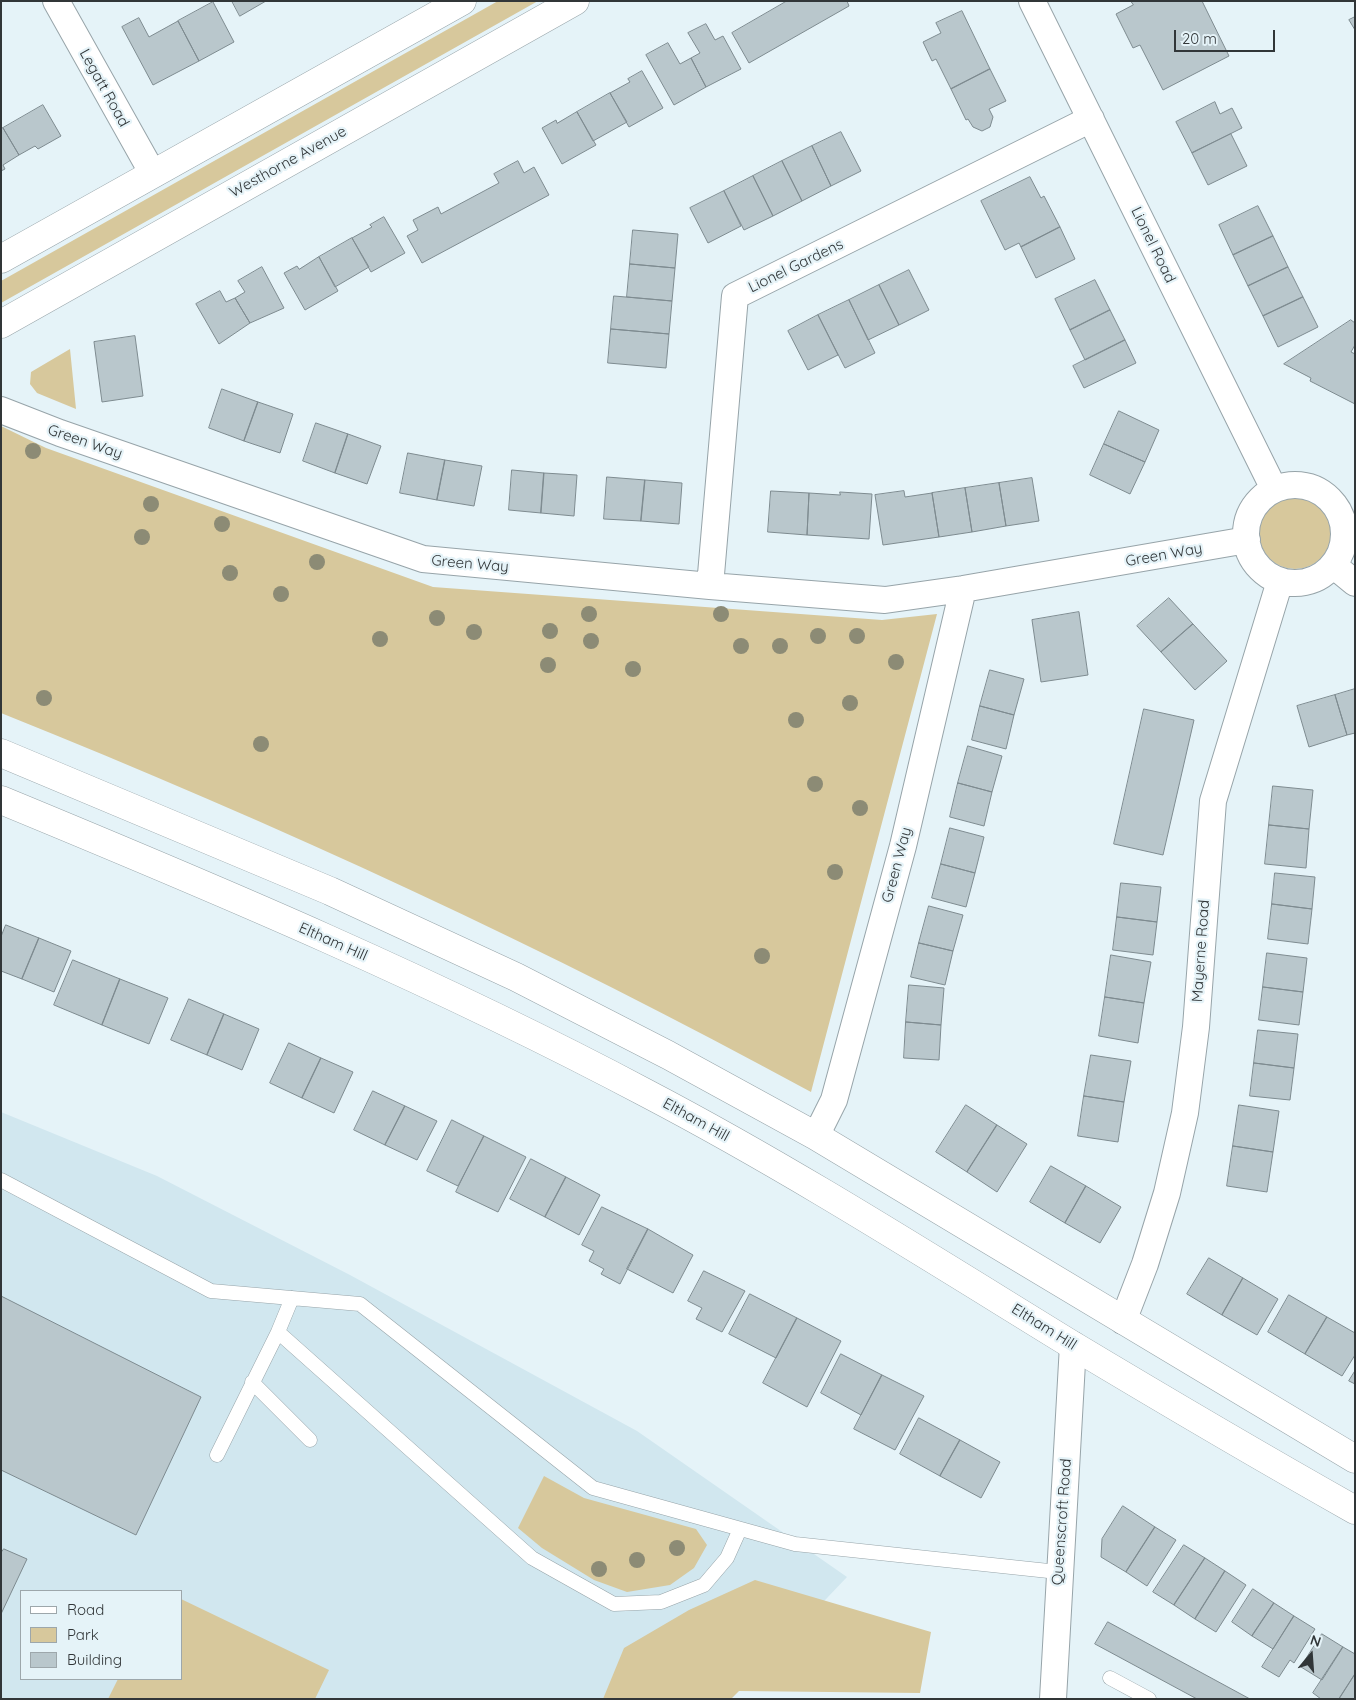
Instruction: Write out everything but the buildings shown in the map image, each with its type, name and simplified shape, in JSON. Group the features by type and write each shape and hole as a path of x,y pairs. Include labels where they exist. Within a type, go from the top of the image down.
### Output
{"main road":[{"path":"1,259 462,1"},
{"name":"Westhorne Avenue","path":"1,324 575,1"},
{"path":"1,753 330,892 516,978 668,1056 816,1136 1355,1459"},
{"name":"Eltham Hill","path":"1,800 318,935 502,1020 644,1092 795,1174 1193,1418 1355,1510"}],"street":[{"name":"Legatt Road","path":"56,1 153,174"},
{"name":"Lionel Road","path":"1032,1 1274,489"},
{"name":"Lionel Gardens","path":"710,586 735,296 1091,119"},
{"name":"Green Way","path":"1,410 60,433 423,560 885,600 963,589 1247,540"},
{"path":"1294,484 1314,488 1348,515 1342,550 1333,566 1318,577 1299,583 1280,580 1264,571 1252,557 1247,540 1248,520 1258,502 1274,489 1294,484"},
{"path":"1333,566 1355,583"},
{"name":"Mayerne Road","path":"1123,1321 1167,1193 1186,1113 1196,1027 1213,800 1280,580"},
{"name":"Green Way","path":"816,1136 834,1100 900,856 963,589"},
{"name":"Queenscroft Road","path":"1053,1699 1058,1572 1073,1345"}],"lane":[{"path":"1,1180 210,1290 360,1304 593,1488 796,1544 1058,1572"},
{"path":"217,1455 278,1332 292,1298"},
{"path":"278,1332 532,1558 614,1604 661,1602 704,1585 726,1558 740,1529"},
{"path":"252,1382 310,1440"},
{"path":"1110,1678 1149,1699"}],"shaded area":[{"path":"1,1112 157,1176 350,1275 637,1431 847,1577 731,1699 1,1699"}],"green space":[{"path":"498,1 538,1 1,303 1,281"},
{"path":"70,349 76,409 37,393 30,384 31,372"},
{"path":"1,426 46,448 433,587 882,620 937,614 811,1092 613,988 412,890 208,799 1,713"},
{"path":"1302,497 1321,507 1329,519 1331,533 1329,547 1321,559 1309,567 1288,569 1269,559 1261,547 1259,526 1269,507 1281,499"},
{"path":"544,1476 584,1498 696,1529 707,1545 694,1568 670,1585 627,1592 594,1580 542,1548 518,1528"},
{"path":"755,1580 931,1632 920,1693 739,1691 731,1699 603,1699 624,1648 689,1610"},
{"path":"182,1599 329,1670 315,1699 108,1699 118,1680 182,1680"}]}
